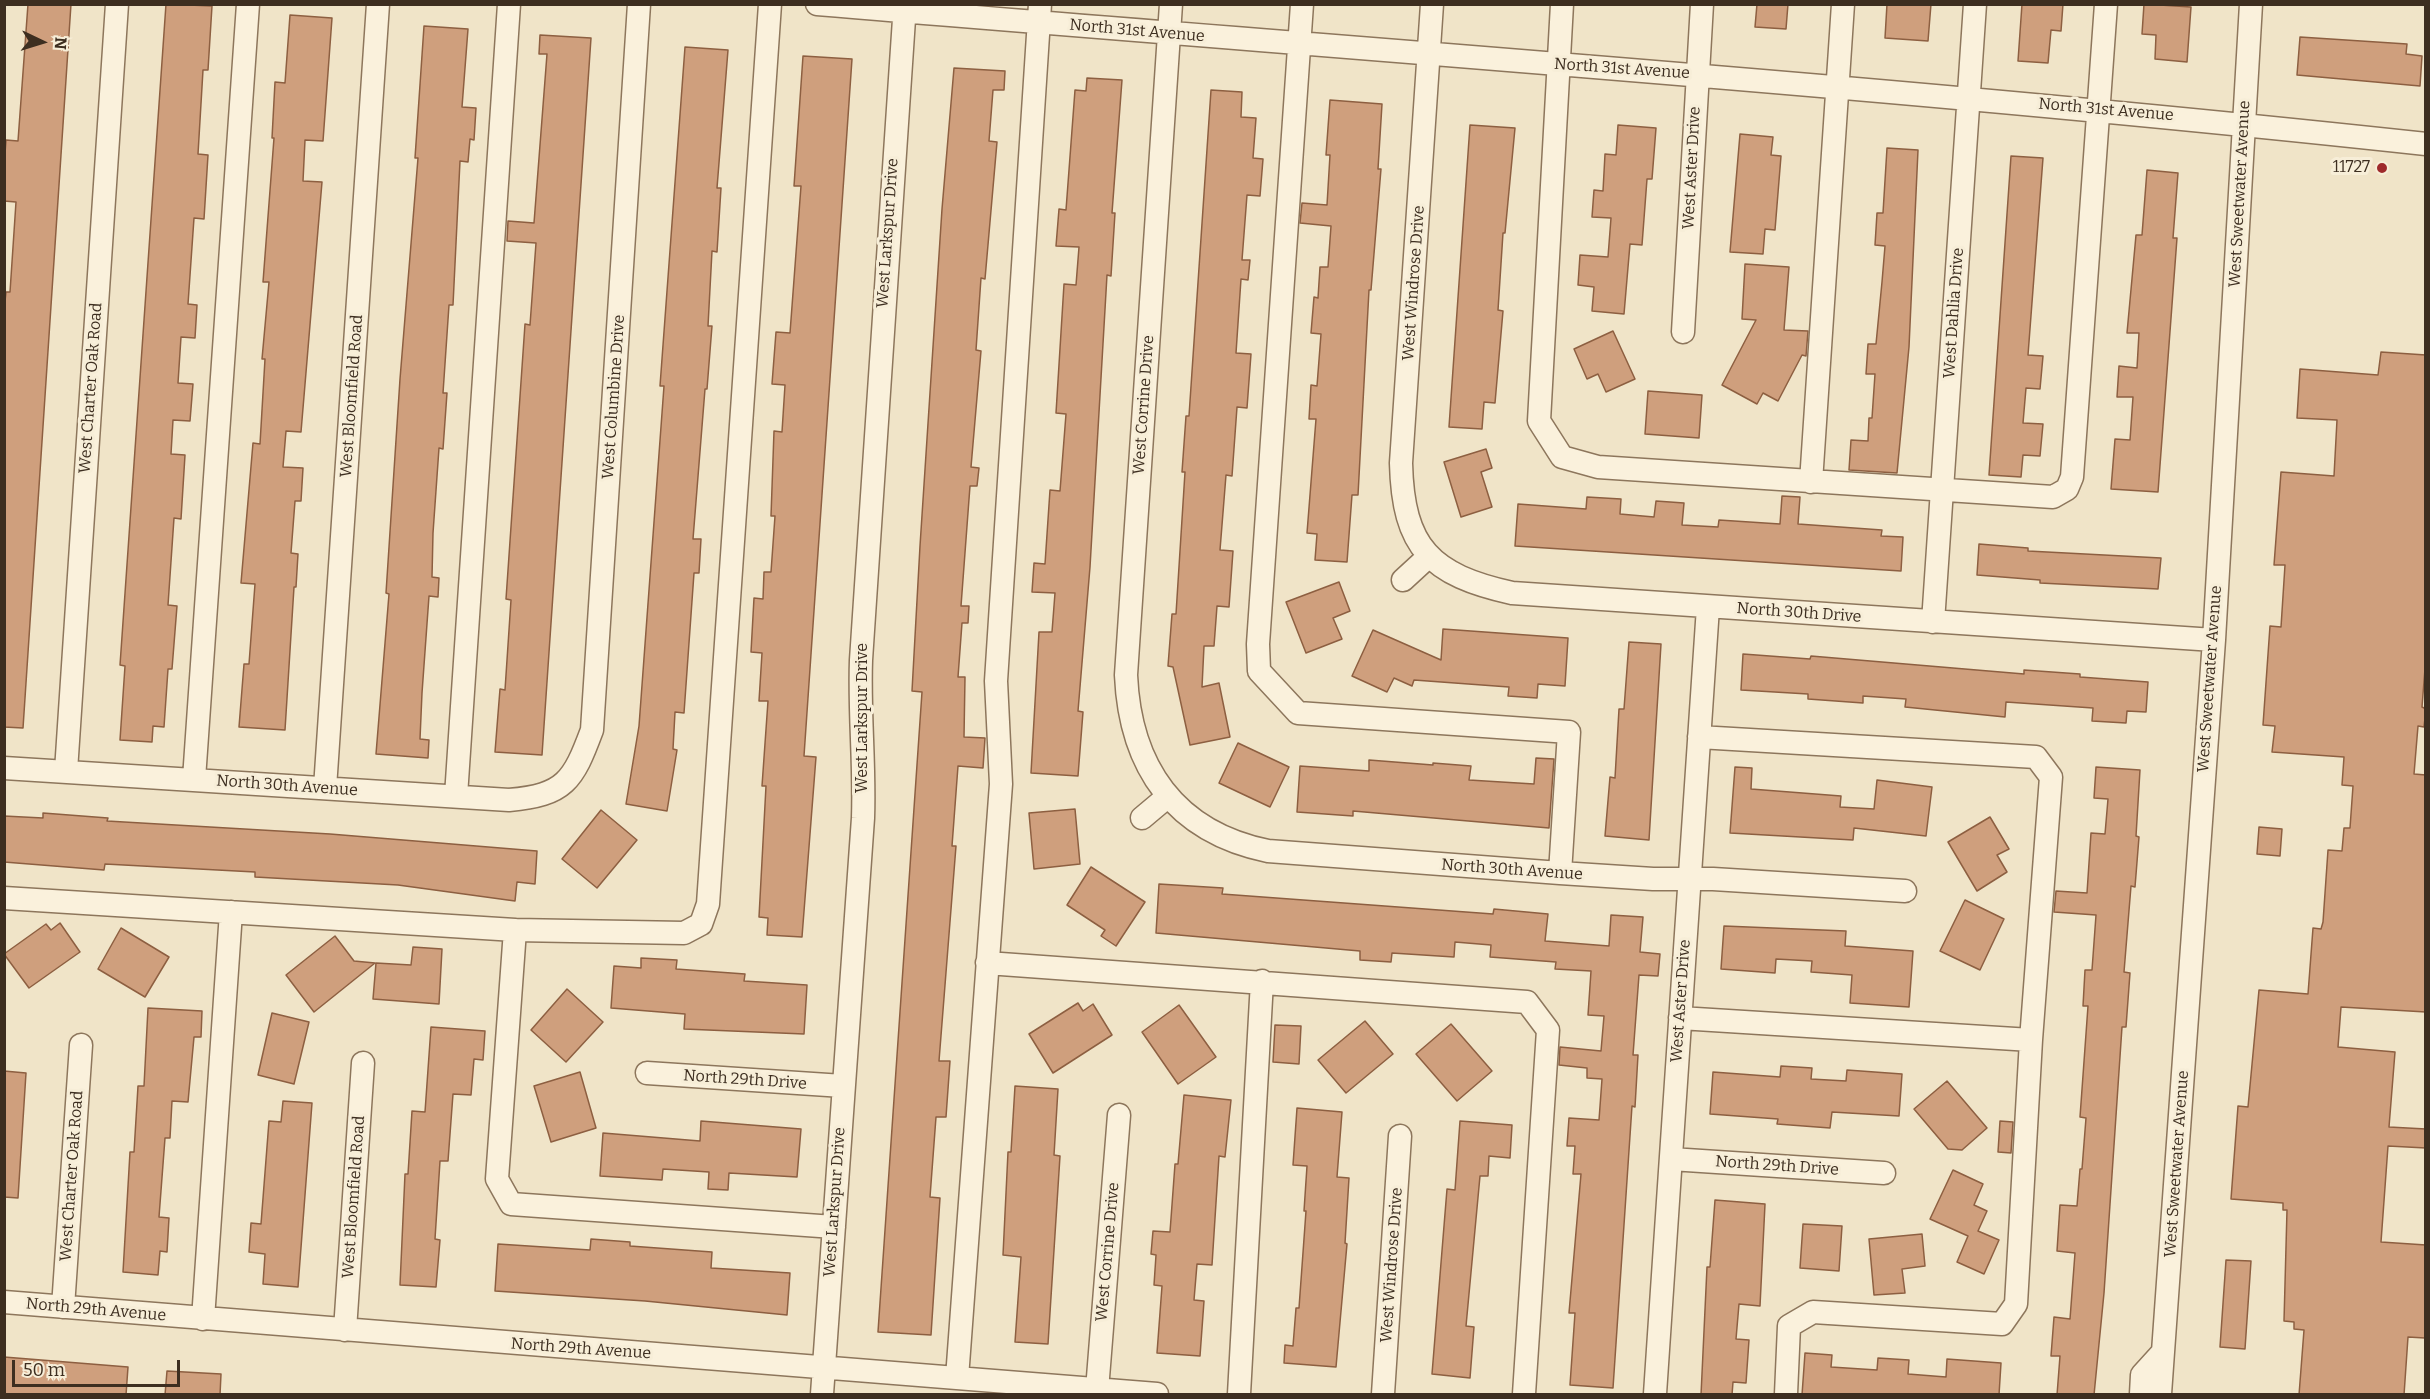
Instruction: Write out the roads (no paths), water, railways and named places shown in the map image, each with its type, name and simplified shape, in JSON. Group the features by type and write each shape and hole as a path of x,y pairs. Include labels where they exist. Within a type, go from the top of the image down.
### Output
{"street":[{"name":"West Charter Oak Road","path":"66,771 117,4"},
{"path":"194,780 248,4"},
{"name":"West Bloomfield Road","path":"326,788 378,4"},
{"path":"456,796 509,4"},
{"name":"West Columbine Drive","path":"566,784 582,757 592,730 639,4"},
{"path":"4,898 515,930 684,933 701,924 708,904 770,4"},
{"name":"North 31st Avenue","path":"817,4 1039,14 1169,34 1969,97 2426,144"},
{"name":"West Corrine Drive","path":"1167,797 1139,749 1128,705 1126,675 1171,4"},
{"path":"1302,4 1258,644 1259,671 1298,713 1569,732 1560,873"},
{"name":"West Windrose Drive","path":"1428,557 1406,514 1401,463 1432,4"},
{"path":"1562,4 1539,421 1562,457 1598,467 2053,497 2067,489 2072,477 2106,4"},
{"name":"West Aster Drive","path":"1683,332 1702,4"},
{"path":"1811,482 1843,4"},
{"name":"West Dahlia Drive","path":"1933,622 1975,4"},
{"name":"West Sweetwater Avenue","path":"2172,1395 2173,1380 2162,1353 2214,640 2251,4"},
{"name":"West Larkspur Drive","path":"822,1395 864,798 865,768 860,697 861,649 904,8"},
{"path":"957,1378 1001,784 996,681 1039,14"},
{"path":"1403,580 1428,557"},
{"name":"North 30th Drive","path":"1428,557 1454,575 1484,587 1512,593 2214,640"},
{"name":"West Aster Drive","path":"1655,1395 1708,607"},
{"path":"1699,737 2036,757 2051,777 2031,1040 2016,1304 2002,1324 1813,1312 1789,1326 1786,1395"},
{"name":"North 30th Avenue","path":"4,768 509,800 549,794 566,784"},
{"name":"North 30th Avenue","path":"1167,797 1202,826 1248,847 1268,851 1560,873 1905,891"},
{"path":"1142,818 1167,797"},
{"path":"203,1319 231,912"},
{"path":"515,930 497,1179 511,1204 834,1227"},
{"path":"987,963 1262,981 1527,1002 1548,1030 1524,1395"},
{"path":"1239,1395 1262,981"},
{"path":"1680,1018 2031,1040"},
{"name":"West Charter Oak Road","path":"63,1307 81,1045"},
{"name":"West Bloomfield Road","path":"345,1330 363,1063"},
{"name":"North 29th Drive","path":"647,1073 843,1086"},
{"name":"West Corrine Drive","path":"1097,1390 1119,1115"},
{"name":"West Windrose Drive","path":"1383,1395 1400,1136"},
{"name":"North 29th Drive","path":"1671,1159 1884,1173"},
{"name":"North 29th Avenue","path":"4,1302 1157,1395"},
{"path":"2141,1395 2142,1375 2162,1353"},
{"path":"2160,1395 2162,1353"}],"place":[{"name":"11727","path":"2382,168"}]}
